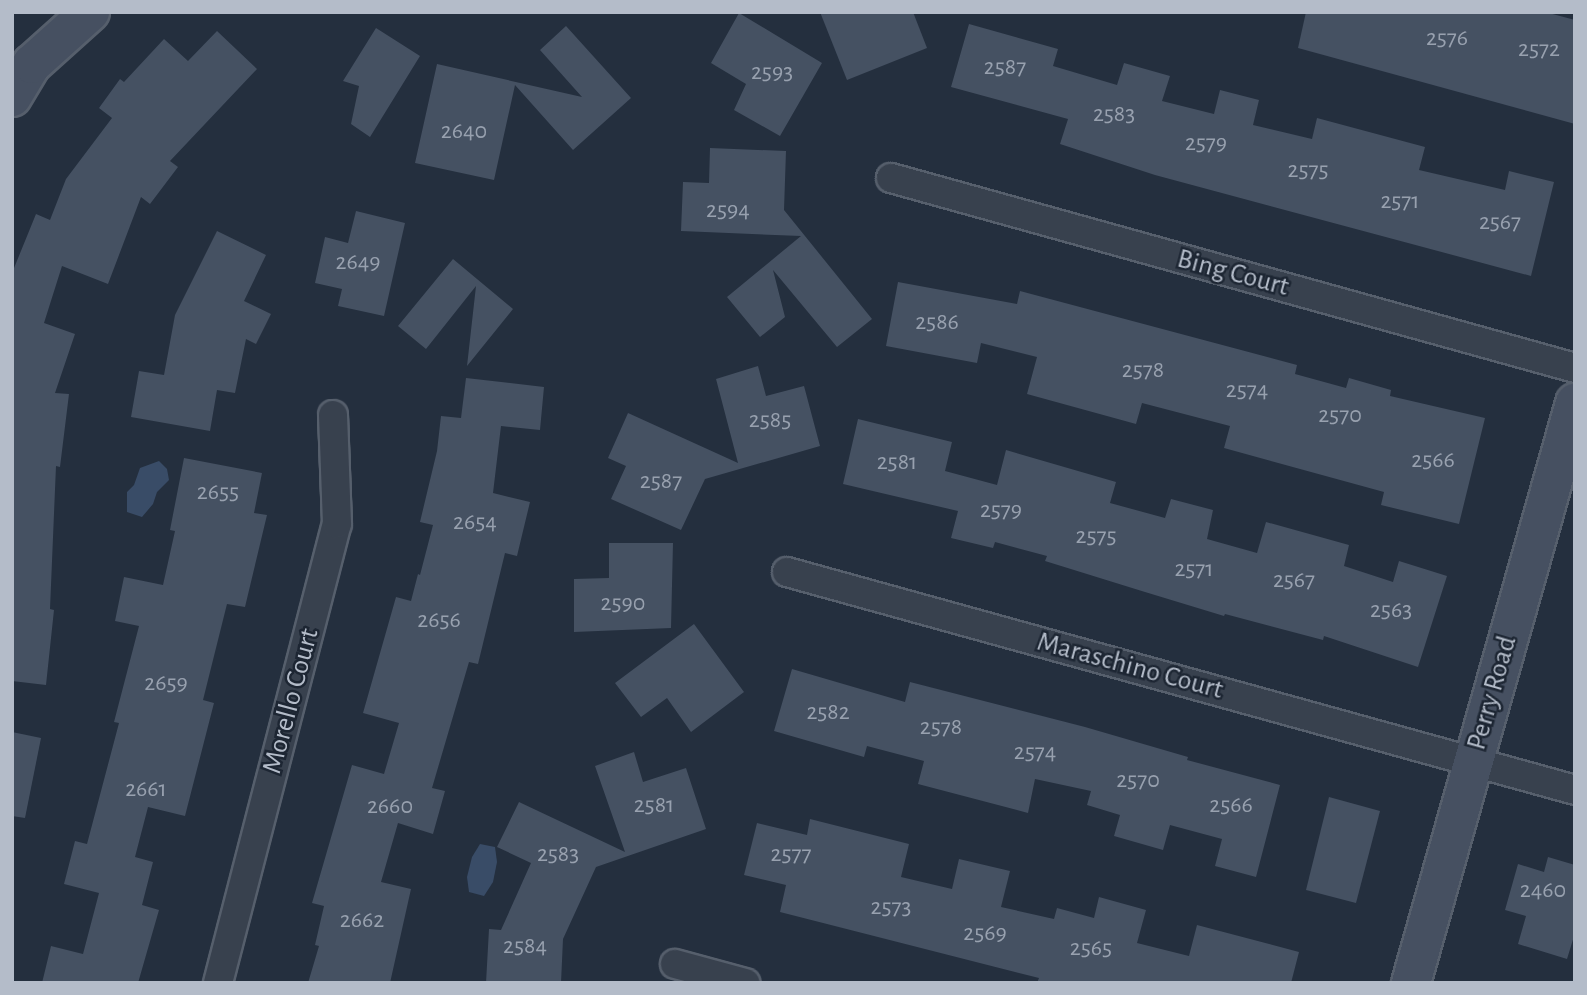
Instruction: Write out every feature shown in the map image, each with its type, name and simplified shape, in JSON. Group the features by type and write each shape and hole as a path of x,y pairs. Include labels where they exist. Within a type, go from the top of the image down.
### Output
{"street":[{"path":"12,97 32,64 90,12"},
{"name":"Bing Court","path":"891,178 1575,368"},
{"name":"Perry Road","path":"1411,983 1575,403"},
{"name":"Morello Court","path":"218,983 337,524 333,415"},
{"name":"Maraschino Court","path":"787,572 1575,790"},
{"path":"675,964 745,983"}],"water":[{"path":"159,461 167,469 169,480 157,492 153,504 142,517 127,512 127,492 134,485 140,468"},
{"path":"480,844 495,847 497,862 493,882 484,896 469,892 467,877 472,857"}],"building":[{"path":"820,12 913,12 927,48 847,80"},
{"path":"1306,12 1545,12 1575,20 1575,124 1298,48"},
{"path":"739,13 822,63 780,136 734,110 746,84 711,63"},
{"path":"969,24 1058,49 1053,66 1117,85 1124,63 1170,76 1162,101 1214,114 1220,90 1259,100 1253,125 1312,139 1317,118 1425,147 1419,170 1505,190 1509,171 1554,182 1531,276 1155,175 1060,144 1068,119 951,87"},
{"path":"566,26 631,98 573,150 515,85 494,180 415,163 437,64 582,97 540,50"},
{"path":"376,28 420,56 370,137 351,124 359,86 343,81"},
{"path":"217,31 257,69 170,161 178,167 150,204 141,197 108,284 62,266 44,323 75,334 55,393 69,394 60,467 56,466 50,609 54,610 46,685 12,681 12,273 36,214 50,220 66,179 112,118 99,108 120,79 124,82 164,39 188,61"},
{"path":"710,148 786,151 784,210 872,319 837,347 773,270 785,317 760,337 727,297 801,236 681,231 683,182 709,183"},
{"path":"356,211 405,223 384,316 338,306 342,289 315,283 325,237 348,243"},
{"path":"217,231 266,255 244,301 271,314 256,344 246,339 235,393 217,390 210,431 131,417 139,371 164,375 175,315"},
{"path":"453,259 513,309 467,366 476,286 426,349 398,326"},
{"path":"898,282 1017,304 1020,291 1297,365 1295,374 1346,388 1349,378 1391,390 1390,396 1485,418 1459,524 1381,505 1384,492 1224,448 1230,426 1142,403 1136,424 1027,394 1037,357 981,343 977,363 886,346"},
{"path":"758,366 766,396 804,386 820,446 705,479 681,530 611,499 626,466 608,458 628,413 738,463 716,379"},
{"path":"466,378 544,387 540,430 501,426 493,493 530,502 517,556 505,553 478,664 469,662 432,788 445,791 433,834 398,823 381,882 411,889 390,983 308,983 319,946 315,945 324,906 312,903 352,765 384,774 399,723 363,713 396,597 411,601 418,574 420,575 433,525 420,522 437,451 441,416 461,418"},
{"path":"858,419 952,442 945,471 997,485 1006,450 1116,482 1110,503 1165,518 1171,499 1213,510 1207,539 1257,553 1266,522 1349,545 1344,566 1393,582 1399,561 1447,576 1418,667 1324,636 1323,640 1225,614 1224,616 1045,561 1047,556 995,542 993,548 951,538 958,511 843,484"},
{"path":"184,458 262,473 254,513 267,515 245,607 227,604 203,700 214,703 185,816 148,807 135,857 153,862 142,905 159,910 138,983 42,983 51,946 83,954 99,893 64,884 75,841 87,844 119,723 114,722 139,626 115,621 124,577 163,585 175,531 170,530"},
{"path":"609,543 673,543 671,628 574,632 574,579 609,578"},
{"path":"694,624 744,692 691,732 667,698 641,717 615,683"},
{"path":"792,669 905,702 910,682 1085,727 1188,757 1187,760 1280,785 1256,877 1215,866 1222,839 1170,825 1163,850 1114,836 1120,815 1087,805 1091,791 1035,779 1028,813 918,784 924,761 867,746 864,757 774,731"},
{"path":"12,732 41,738 25,818 12,816"},
{"path":"634,752 643,782 686,768 706,829 596,867 563,939 561,983 486,983 489,929 501,930 531,863 497,847 519,802 625,852 595,766"},
{"path":"1329,797 1380,811 1356,903 1306,890"},
{"path":"810,819 909,844 901,877 952,889 959,859 1010,871 1001,907 1054,919 1057,908 1094,918 1099,897 1146,910 1137,943 1189,956 1197,925 1299,952 1291,983 1037,983 1039,978 780,912 786,885 744,875 757,823 807,835"},
{"path":"1548,857 1575,865 1575,933 1567,959 1518,944 1526,916 1505,910 1518,864 1544,872"}]}
